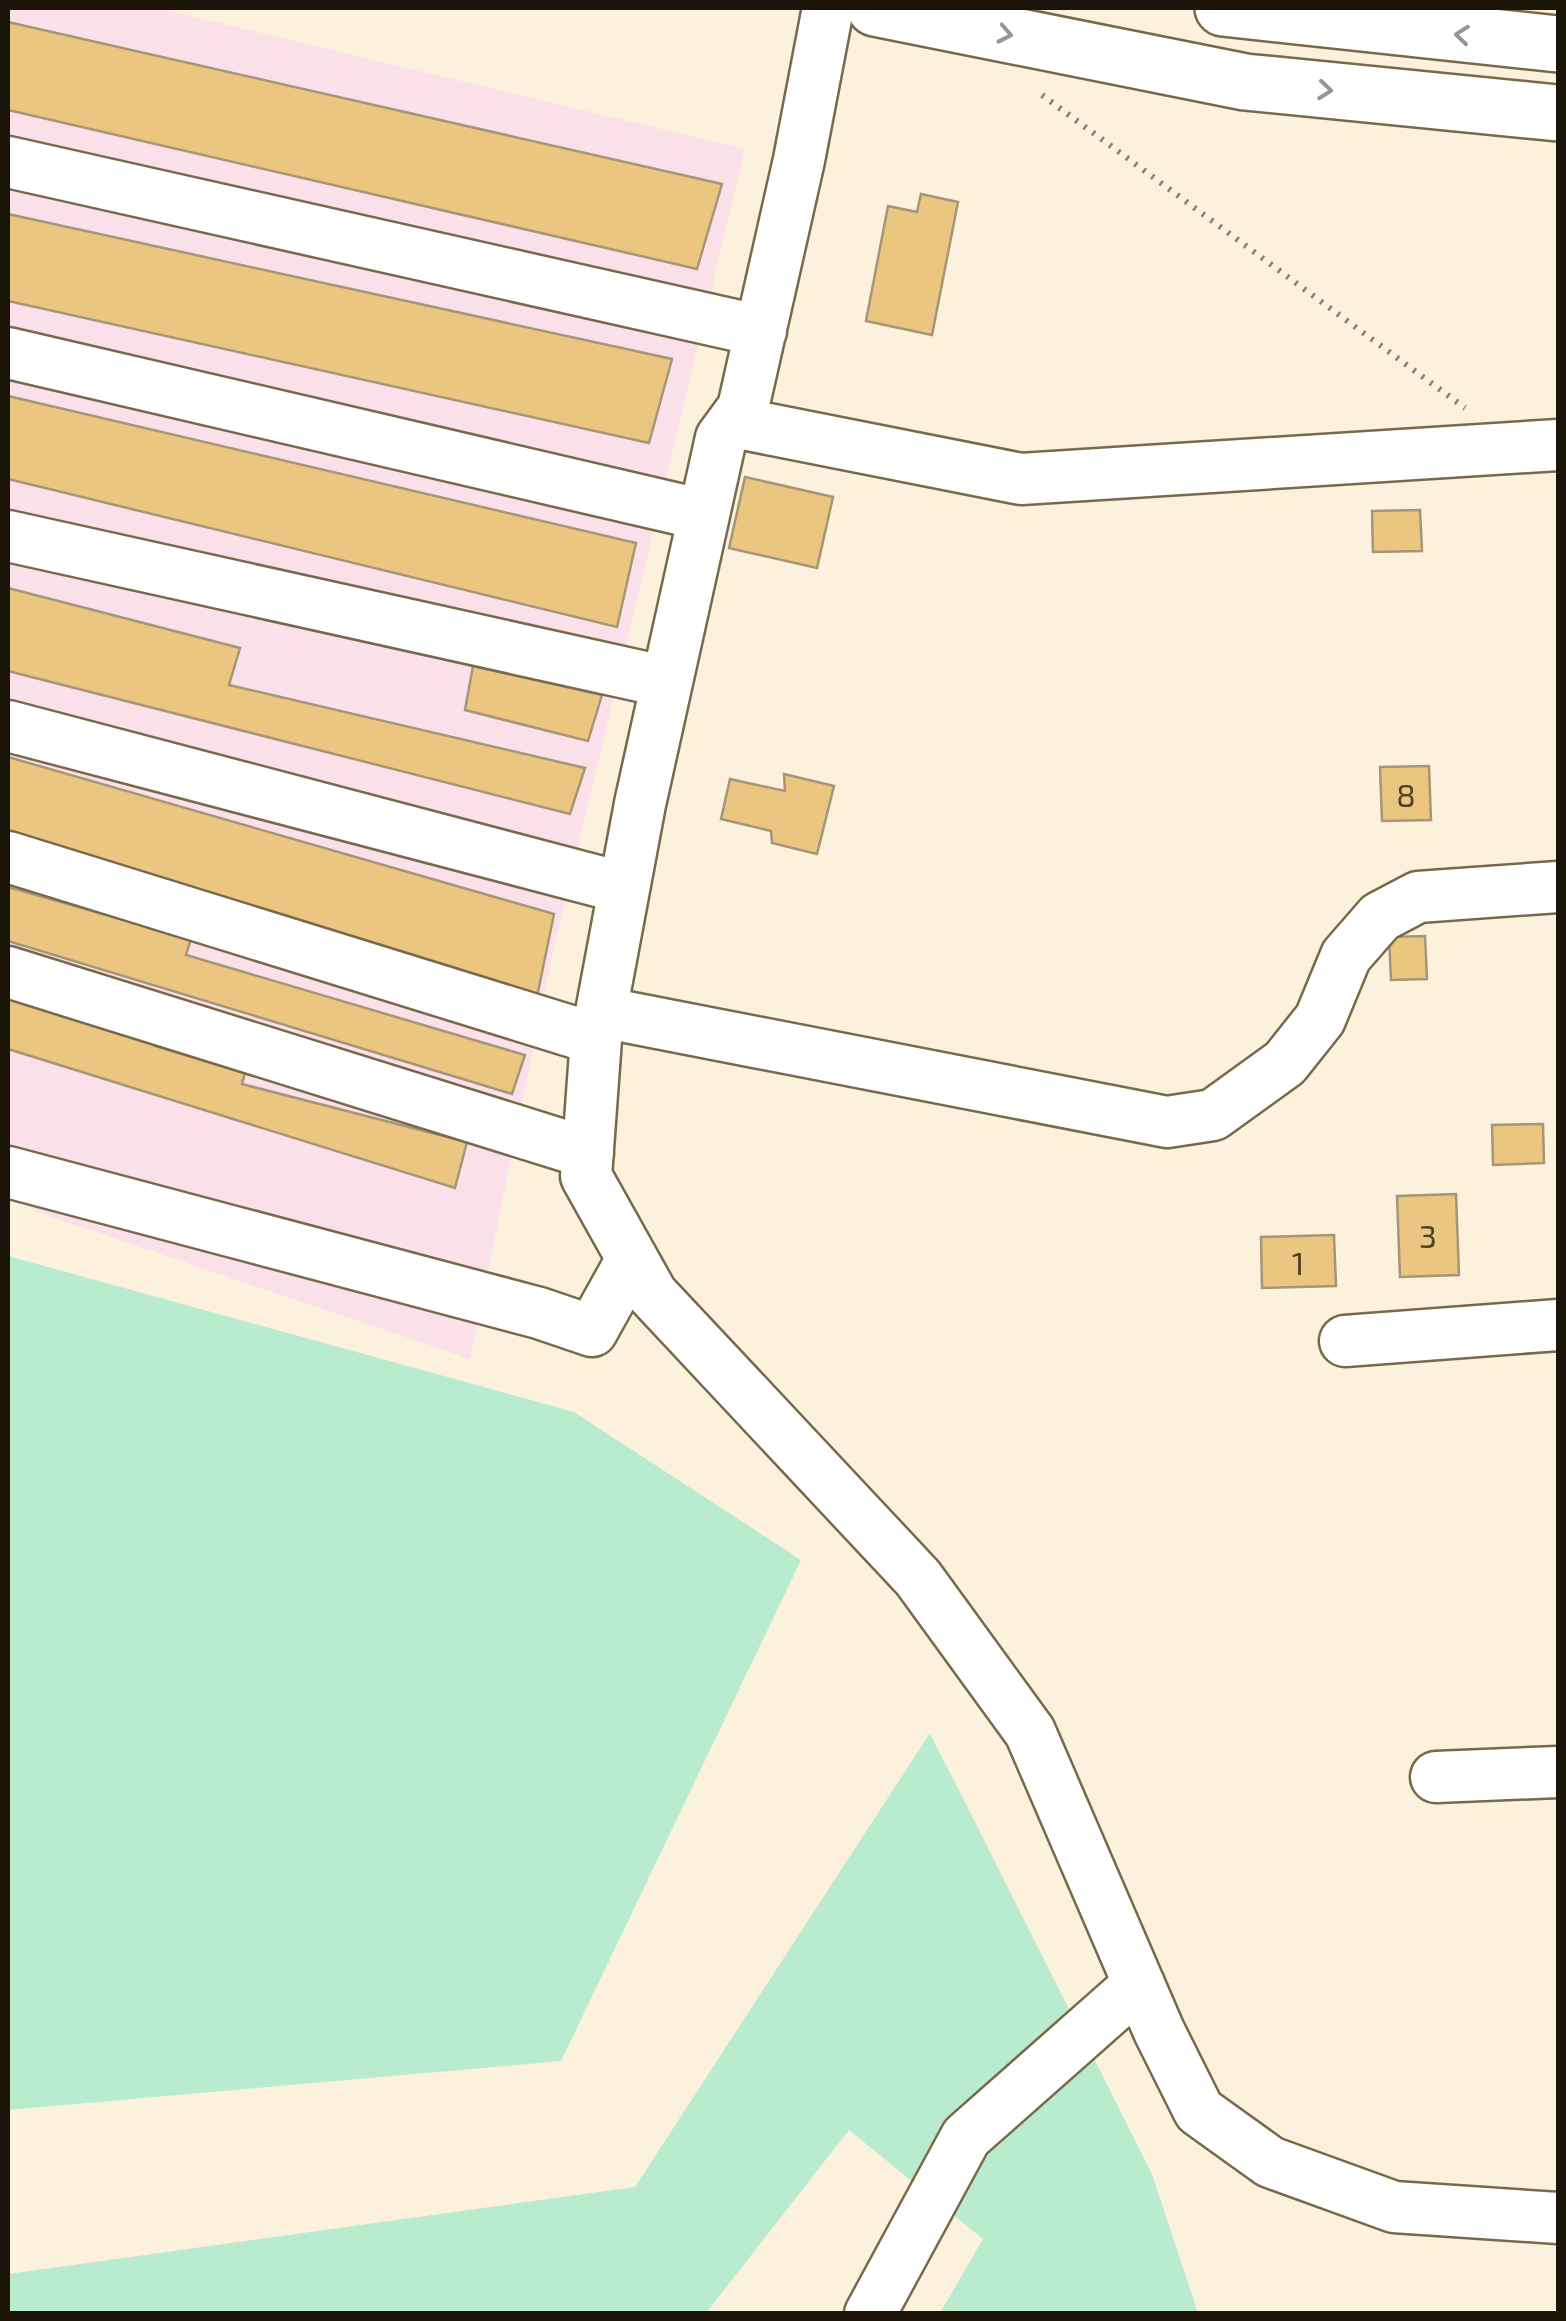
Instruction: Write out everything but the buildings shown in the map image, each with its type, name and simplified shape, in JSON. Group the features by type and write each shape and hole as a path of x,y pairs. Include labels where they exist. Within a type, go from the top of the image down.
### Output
{"main road":[{"path":"875,8 1245,82 1558,113"},
{"path":"1223,8 1558,44"}],"street":[{"path":"828,8 800,160 761,331 743,408 722,438 624,888 599,1025 586,1176 652,1294 918,1578 1030,1732 1199,2112 1270,2162 1394,2207 1558,2218"},
{"path":"8,162 761,331"},
{"path":"8,353 704,515"},
{"path":"733,422 1021,479 1538,446"},
{"path":"8,536 667,682"},
{"path":"8,726 624,888"},
{"path":"8,857 599,1025 1168,1122 1213,1115 1285,1063 1320,1019 1346,956 1380,917 1418,896 1558,887"},
{"path":"8,972 588,1153"},
{"path":"8,1172 540,1313 592,1331 632,1259"},
{"path":"1345,1341 1558,1326"},
{"path":"1436,1777 1558,1772"},
{"path":"870,2314 966,2137 1139,1984"}],"path":[{"path":"1042,95 1538,446"}],"shaded area":[{"path":"8,8 157,8 745,149 554,947 470,1359 48,1216 8,1197"}],"green space":[{"path":"8,1256 574,1412 801,1560 561,2061 8,2110"},
{"path":"930,1733 1152,2174 1198,2313 940,2313 983,2239 849,2130 706,2313 8,2313 8,2274 635,2187"}]}
